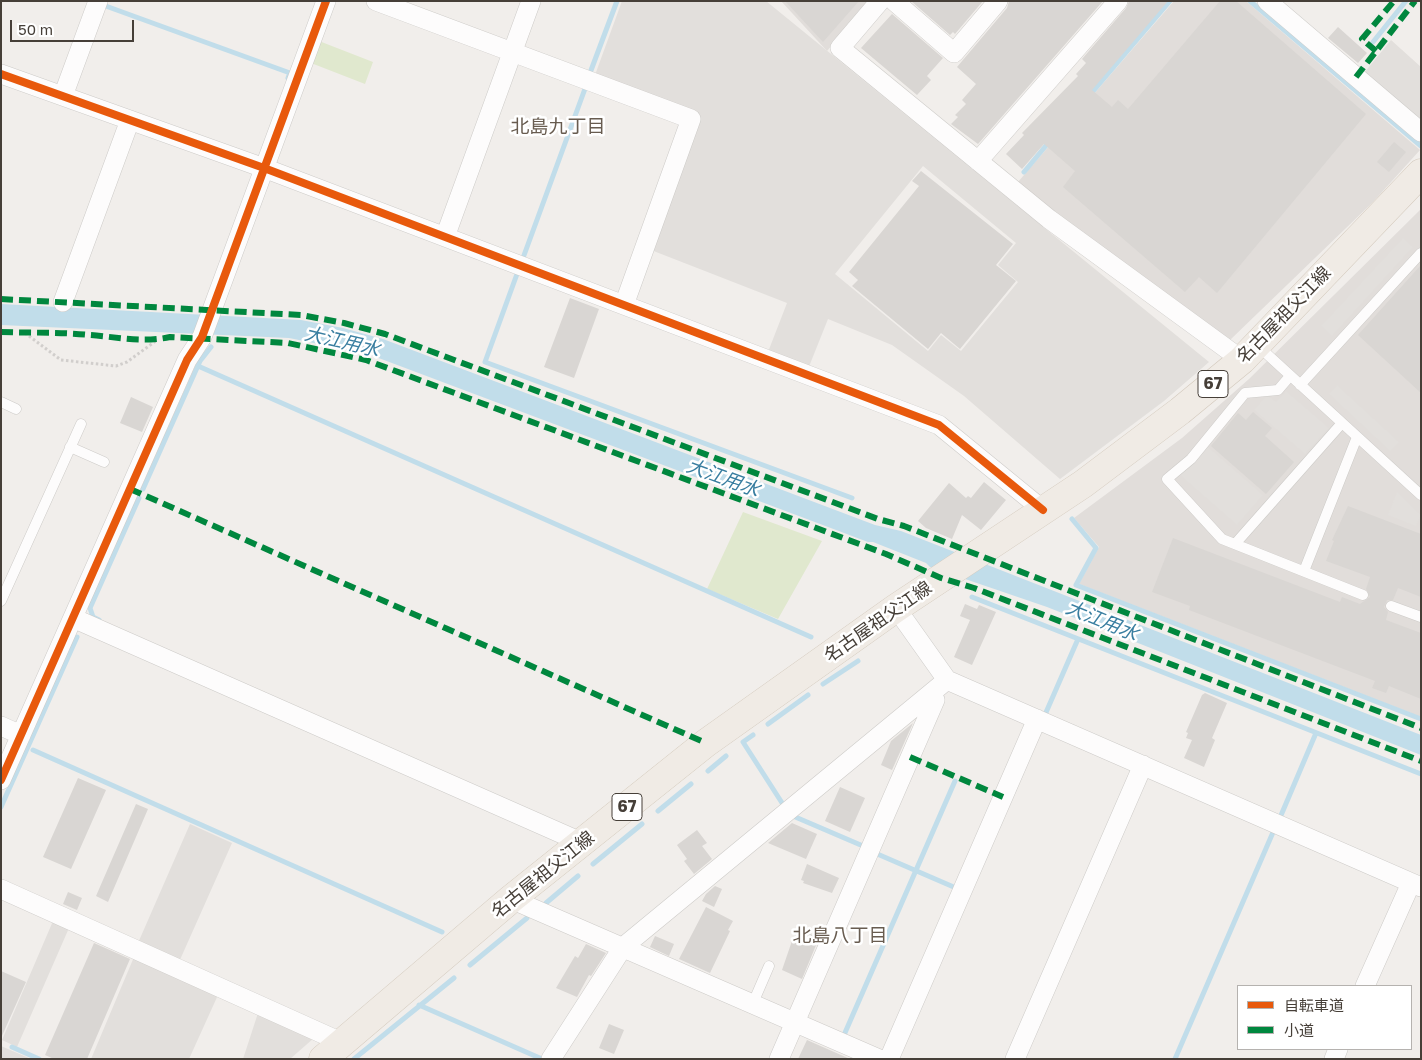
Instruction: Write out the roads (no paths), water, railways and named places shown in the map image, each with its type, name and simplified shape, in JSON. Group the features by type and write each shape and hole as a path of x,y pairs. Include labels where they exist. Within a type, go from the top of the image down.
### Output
{"main road":[{"name":"名古屋祖父江線","path":"332,1051 511,899 706,743 896,608 1083,484 1180,411 1249,352 1421,173"}],"street":[{"path":"63,96 98,1"},
{"path":"1,780 187,360 202,337 326,1"},
{"path":"376,1 691,119 624,305"},
{"path":"445,237 531,1"},
{"path":"880,1 840,48 1049,219 1249,352"},
{"path":"894,1 954,53 998,1"},
{"path":"978,161 1118,1"},
{"path":"1267,1 1421,132"},
{"path":"1,74 264,168 939,425 1043,510"},
{"path":"63,302 130,120"},
{"path":"896,608 947,680 1416,885 1366,985"},
{"path":"73,618 583,843"},
{"path":"552,1059 623,947 947,680"},
{"path":"778,1059 935,700 930,694"},
{"path":"889,1059 1037,719"},
{"path":"1,726 21,735"},
{"path":"1015,1059 1143,765"},
{"path":"1,889 332,1051"},
{"path":"511,899 879,1059"}],"lane":[{"path":"1300,384 1421,252"},
{"path":"1249,352 1300,384 1421,495"},
{"path":"1290,376 1278,390 1245,393 1191,459 1167,479 1222,539 1363,595"},
{"path":"1,402 16,409"},
{"path":"1235,544 1342,423"},
{"path":"1,601 81,424"},
{"path":"1304,571 1357,436"},
{"path":"70,447 104,462"},
{"path":"1391,606 1421,617"},
{"path":"753,1004 770,966"}],"water":[{"name":"大江用水","path":"1,304 301,320 343,328 383,339 875,525 901,531 1421,735 1421,755 1047,607 930,567 926,563 873,542 868,542 368,354 289,338 1,325"}],"waterway":[{"path":"590,73 617,1"},
{"path":"1089,96 1170,1"},
{"path":"1250,1 1421,146"},
{"path":"1373,42 1406,1"},
{"path":"103,5 290,73 288,78"},
{"path":"523,258 586,86"},
{"path":"1024,172 1049,142"},
{"path":"517,274 485,362 852,498"},
{"path":"143,489 200,361 211,347"},
{"path":"198,366 811,637"},
{"path":"99,620 93,617 90,608 139,498"},
{"path":"1072,519 1096,548 1076,585 1421,719"},
{"path":"972,597 1421,774"},
{"path":"1,807 77,637"},
{"path":"1044,717 1078,639"},
{"path":"823,684 858,661"},
{"path":"768,724 808,695"},
{"path":"1279,820 1316,733"},
{"path":"753,735 743,742 784,806"},
{"path":"33,750 442,932"},
{"path":"708,771 726,756"},
{"path":"844,1035 955,781"},
{"path":"658,811 691,784"},
{"path":"793,816 863,846"},
{"path":"593,864 642,824"},
{"path":"1175,1059 1274,830"},
{"path":"875,853 956,888"},
{"path":"546,903 578,876"},
{"path":"470,965 527,918"},
{"path":"354,1059 454,978"},
{"path":"419,1005 542,1059"},
{"path":"12,1047 39,1059"}],"district":[{"name":"北島九丁目","path":"558,127"},
{"name":"北島八丁目","path":"840,936"}]}
